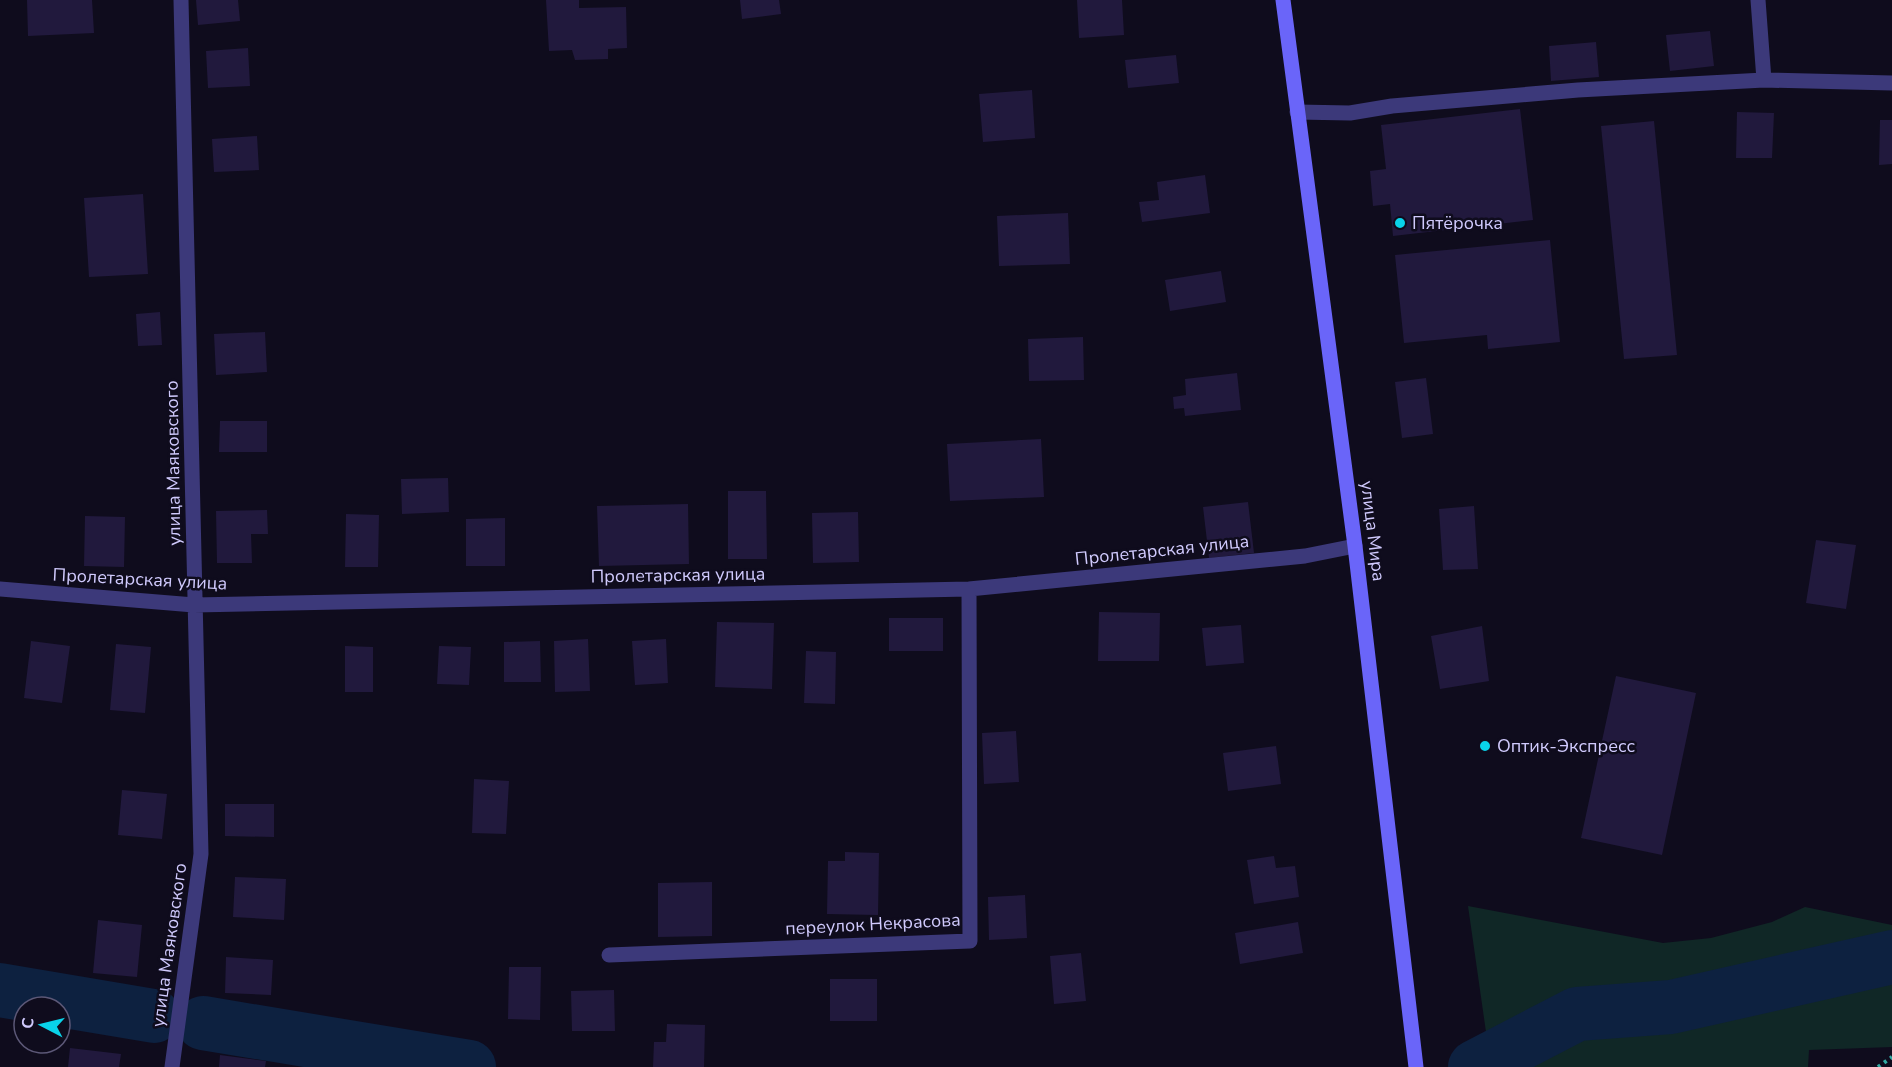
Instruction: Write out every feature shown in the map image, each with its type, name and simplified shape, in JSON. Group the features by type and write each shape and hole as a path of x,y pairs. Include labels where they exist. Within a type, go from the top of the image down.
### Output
{"main road":[{"name":"улица Мира","path":"1283,0 1355,546 1416,1067"}],"street":[{"name":"улица Маяковского","path":"172,1067 201,854 194,605 192,353 181,0"},
{"path":"1758,0 1764,80"},
{"path":"1297,112 1350,113 1392,106 1578,90 1764,80 1892,83"},
{"name":"Пролетарская улица","path":"0,589 194,605 969,589 1305,556 1355,546"},
{"name":"переулок Некрасова","path":"609,955 970,941 969,589"}],"path":[{"path":"1878,1067 1892,1057"}],"green space":[{"path":"1468,906 1663,943 1711,938 1772,922 1805,907 1892,925 1892,1047 1809,1050 1808,1067 1491,1067"}],"building":[{"path":"27,0 92,0 94,33 28,36"},
{"path":"196,0 238,0 240,21 198,25"},
{"path":"546,0 579,0 579,8 626,7 627,48 608,49 608,59 575,60 572,50 549,51"},
{"path":"740,0 779,0 781,14 742,19"},
{"path":"1077,0 1122,0 1124,35 1079,38"},
{"path":"1710,31 1714,66 1670,71 1666,35"},
{"path":"1596,42 1599,77 1551,81 1549,46"},
{"path":"248,48 250,86 208,88 206,51"},
{"path":"1176,55 1179,83 1128,88 1125,60"},
{"path":"1032,90 1035,138 983,142 979,94"},
{"path":"1520,109 1533,220 1393,236 1390,204 1373,206 1370,171 1386,169 1381,125"},
{"path":"1737,112 1774,113 1772,158 1736,158"},
{"path":"1880,120 1892,120 1892,164 1879,165"},
{"path":"1654,121 1677,355 1624,359 1601,126"},
{"path":"257,136 259,170 214,172 212,139"},
{"path":"1205,175 1210,213 1142,222 1139,202 1159,200 1157,182"},
{"path":"143,194 148,274 89,277 84,198"},
{"path":"1068,213 1070,264 999,266 997,216"},
{"path":"1550,240 1560,342 1488,349 1487,335 1404,343 1395,255"},
{"path":"1221,271 1226,302 1170,311 1165,280"},
{"path":"160,312 162,345 138,346 136,314"},
{"path":"265,332 267,372 216,375 214,334"},
{"path":"1083,337 1084,380 1029,381 1028,339"},
{"path":"1237,373 1241,410 1185,416 1184,408 1174,409 1173,397 1186,395 1185,379"},
{"path":"1426,378 1433,434 1402,438 1395,382"},
{"path":"220,421 267,421 267,452 219,452"},
{"path":"1041,439 1044,497 950,501 947,444"},
{"path":"448,478 449,512 402,514 401,479"},
{"path":"728,491 766,491 767,559 728,559"},
{"path":"1248,502 1254,553 1209,558 1203,507"},
{"path":"688,504 689,564 599,566 597,506"},
{"path":"1474,506 1478,569 1443,570 1439,509"},
{"path":"267,510 268,534 251,534 252,563 217,563 216,511"},
{"path":"858,512 859,562 813,563 812,513"},
{"path":"346,514 379,515 378,567 345,567"},
{"path":"85,516 125,517 124,567 84,566"},
{"path":"505,518 505,566 466,566 466,519"},
{"path":"1816,540 1856,545 1846,609 1806,603"},
{"path":"1099,612 1160,613 1159,661 1098,661"},
{"path":"889,618 943,618 943,651 889,651"},
{"path":"717,622 774,623 772,689 715,687"},
{"path":"1241,625 1244,663 1206,666 1202,628"},
{"path":"1482,626 1489,681 1440,689 1431,636"},
{"path":"588,639 590,691 555,692 554,641"},
{"path":"666,639 668,683 635,685 632,641"},
{"path":"31,641 70,646 62,703 24,698"},
{"path":"540,641 541,682 504,682 504,642"},
{"path":"116,644 151,647 145,713 110,710"},
{"path":"345,646 373,647 373,692 345,692"},
{"path":"439,646 471,647 469,685 437,684"},
{"path":"806,651 836,652 835,704 804,703"},
{"path":"1616,676 1696,693 1662,855 1581,838"},
{"path":"1016,731 1019,782 984,784 982,733"},
{"path":"1276,746 1281,784 1228,791 1223,753"},
{"path":"474,779 509,781 506,834 472,833"},
{"path":"122,790 167,794 162,839 118,835"},
{"path":"225,804 274,804 274,837 225,836"},
{"path":"845,852 879,853 878,915 827,914 828,861 845,861"},
{"path":"1274,856 1276,868 1295,866 1299,897 1254,904 1247,860"},
{"path":"235,877 286,879 284,920 233,917"},
{"path":"712,882 712,936 658,937 658,883"},
{"path":"1025,895 1027,938 989,940 988,897"},
{"path":"98,920 142,925 137,977 93,973"},
{"path":"1298,922 1303,953 1240,964 1235,933"},
{"path":"1081,953 1086,1001 1054,1004 1050,956"},
{"path":"226,957 273,960 271,995 225,993"},
{"path":"509,967 541,967 540,1020 508,1019"},
{"path":"830,979 877,979 877,1021 830,1021"},
{"path":"614,990 615,1031 572,1031 571,991"},
{"path":"667,1024 705,1025 704,1067 653,1067 654,1042 666,1042"},
{"path":"72,1048 121,1054 119,1067 68,1067"},
{"path":"220,1055 266,1061 265,1067 219,1067"}],"waterway":[{"path":"1475,1067 1577,1014 1671,1007 1892,957"},
{"path":"0,990 154,1016"},
{"path":"203,1023 469,1067"}],"place":[{"name":"Пятёрочка","path":"1400,223"},
{"name":"Оптик-Экспресс","path":"1485,746"}]}
